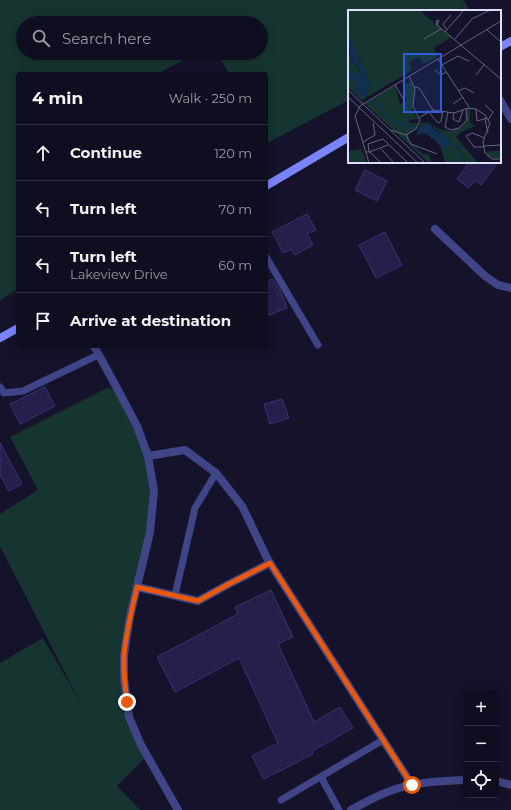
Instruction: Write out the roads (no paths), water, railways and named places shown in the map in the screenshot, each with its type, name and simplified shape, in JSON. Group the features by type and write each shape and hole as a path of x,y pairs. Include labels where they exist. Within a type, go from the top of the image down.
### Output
{"main road":[{"path":"501,47 511,41"},
{"path":"268,185 348,138"},
{"path":"0,338 16,329"}],"street":[{"path":"501,102 511,119"},
{"path":"436,229 485,276 498,285 511,288"},
{"path":"95,348 137,426 148,456 154,491 150,532 130,616 124,655 124,679 129,717 141,745 178,810"},
{"path":"148,456 185,450 216,473 242,506 270,563 412,785"},
{"path":"137,587 198,601 270,563"},
{"path":"351,810 390,791 412,785 463,780"},
{"path":"499,782 511,785"}],"lane":[{"path":"268,260 318,345"},
{"path":"0,387 4,393 23,391 98,355"},
{"path":"175,595 195,508 216,473"},
{"path":"281,800 383,740"},
{"path":"321,777 339,810"}]}
